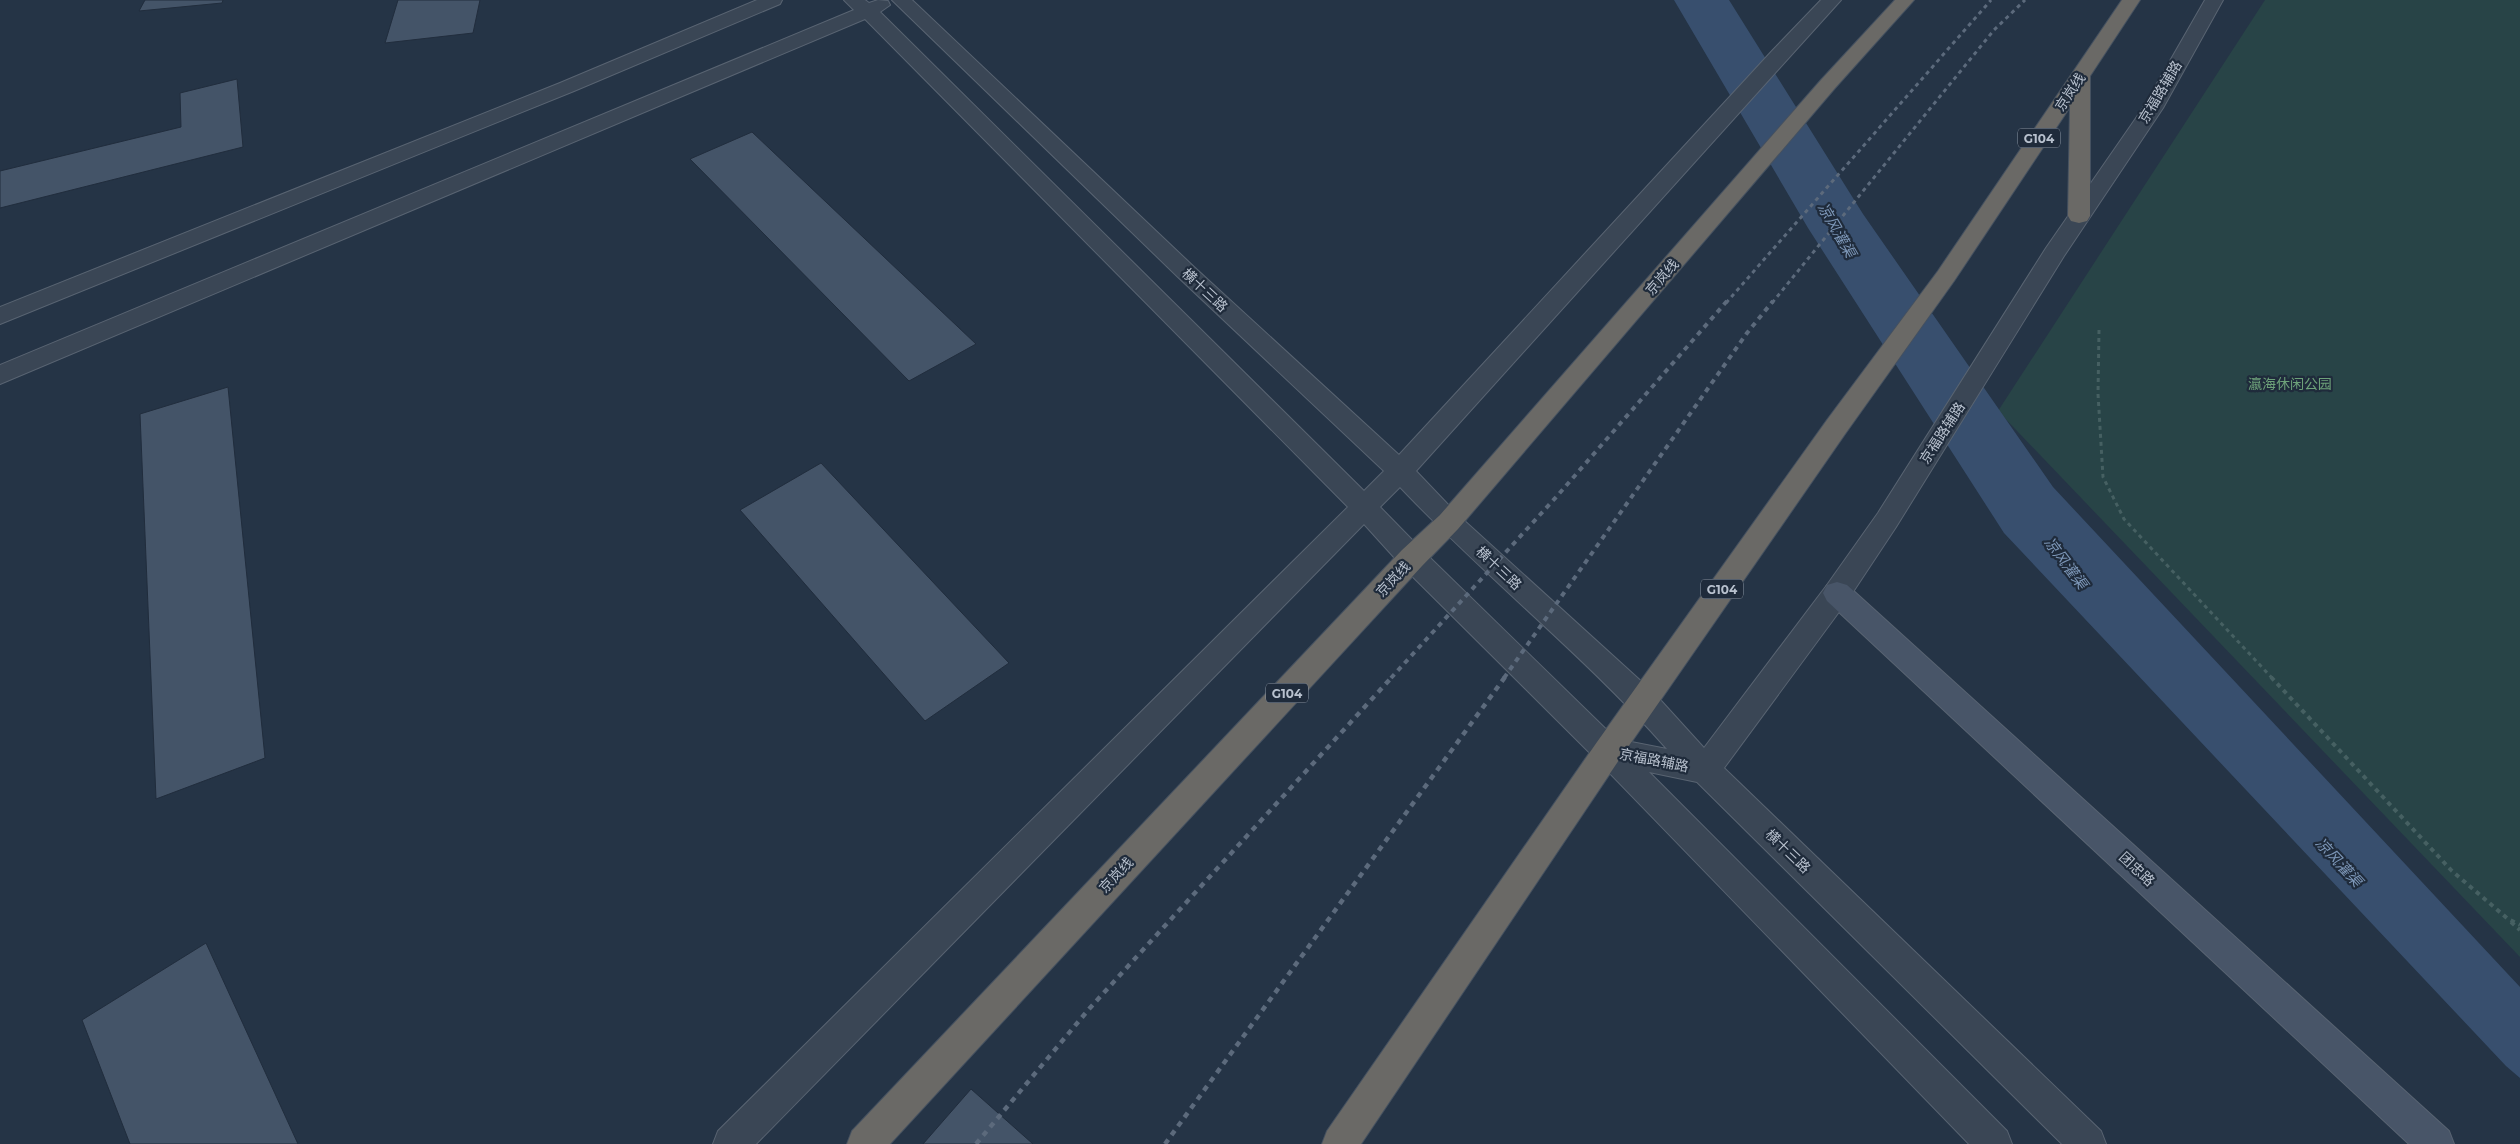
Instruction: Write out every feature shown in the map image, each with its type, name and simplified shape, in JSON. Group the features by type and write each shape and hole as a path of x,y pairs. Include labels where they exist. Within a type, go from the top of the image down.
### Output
{"highway":[{"name":"京岚线","path":"865,1144 1412,558 1449,522 1828,84 1905,0"},
{"name":"京岚线","path":"1340,1144 1608,751 1836,427 1946,276 2131,0"},
{"path":"2079,216 2080,76"}],"main road":[{"name":"团忠路","path":"1838,593 2436,1144"}],"street":[{"path":"0,316 558,91 773,0"},
{"path":"0,375 860,6 892,0"},
{"name":"横十三路","path":"901,0 1186,272 1400,471 1449,522 1644,702 1705,770 2088,1144"},
{"path":"731,1144 1400,471 1779,55 1832,0"},
{"name":"京福路辅路","path":"1608,751 1705,770 1838,593 1887,520 2012,324 2054,252 2153,108 2214,0"},
{"path":"860,6 1364,506 1412,558 1608,751 1994,1144"}],"path":[{"path":"2099,330 2098,394 2103,477 2124,519 2452,871 2520,930"},
{"path":"2508,919 2520,925"}],"green space":[{"name":"瀛海休闲公园","path":"2265,0 2520,0 2520,957 1998,411"}],"water":[{"name":"凉风灌渠","path":"1674,0 1729,0 1863,214 2053,487 2520,987 2520,1078 2506,1066 2004,533 1808,228"}],"building":[{"path":"145,0 223,0 222,3 139,11"},
{"path":"398,0 480,0 473,33 385,43"},
{"path":"237,79 243,147 0,208 0,171 181,127 180,93"},
{"path":"752,132 976,344 909,381 690,159"},
{"path":"228,387 265,758 156,799 140,414"},
{"path":"821,463 1009,663 925,721 740,510"},
{"path":"206,943 298,1144 130,1144 82,1020"},
{"path":"971,1089 1033,1144 923,1144"}],"railway":[{"path":"1726,303 1991,0"},
{"path":"1772,303 1994,30 2025,0"},
{"path":"1391,678 1558,495 1727,301"},
{"path":"1504,678 1747,333 1773,301"},
{"path":"976,1144 1089,1009 1392,677"},
{"path":"1165,1144 1505,677"}]}
